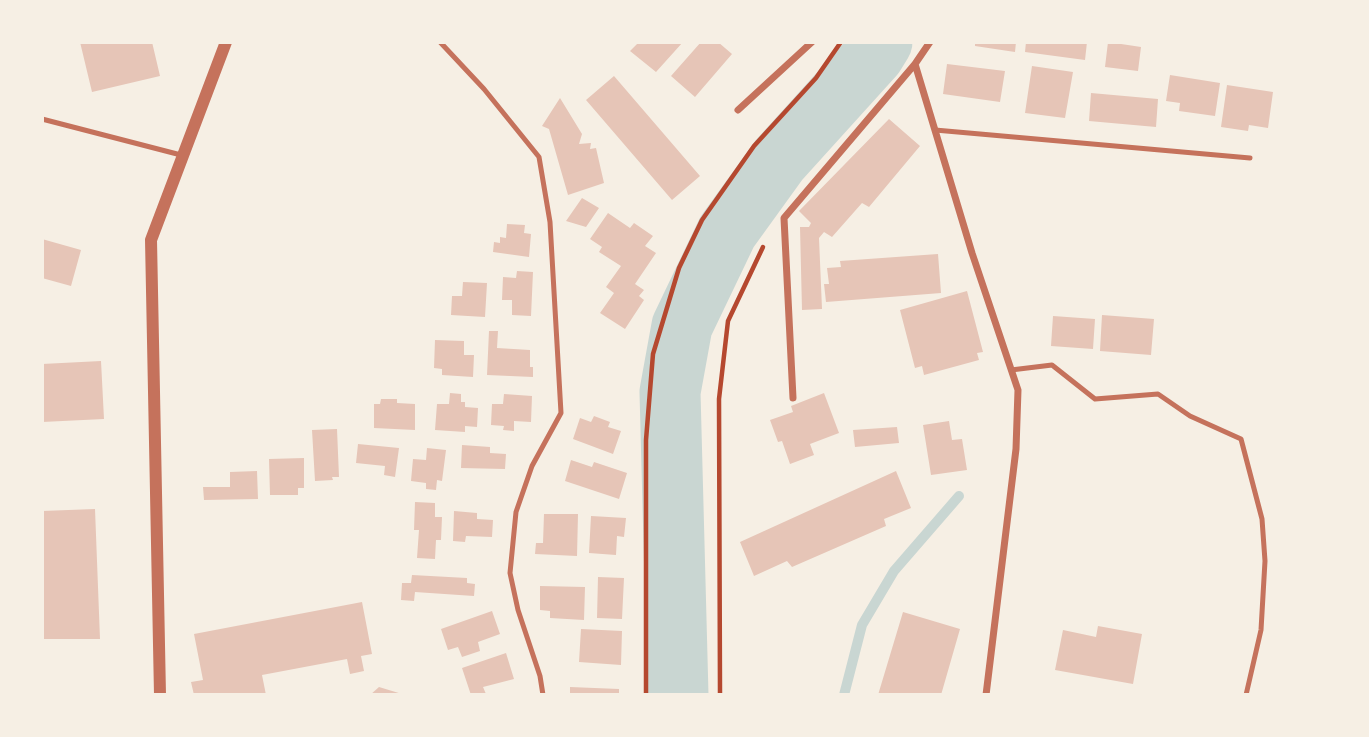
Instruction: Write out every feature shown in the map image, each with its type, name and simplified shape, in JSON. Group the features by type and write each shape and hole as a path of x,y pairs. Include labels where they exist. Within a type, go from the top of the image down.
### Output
{"street":[{"path":"160,695 151,240 226,42"},
{"path":"738,110 813,42"},
{"path":"793,398 785,218 915,64 930,42"},
{"path":"915,64 972,253 1018,390 1016,449 986,695"}],"lane":[{"path":"440,42 484,89 539,157 550,222 561,413 532,466 516,512 510,573 543,695"},
{"path":"42,119 183,155"},
{"path":"935,130 1250,158"},
{"path":"1012,370 1052,365 1095,399 1158,394 1190,416 1241,439 1262,519 1265,561 1261,630 1246,695"}],"path":[{"path":"646,695 646,440 653,354 679,268 702,220 754,146 816,78 841,42"},
{"path":"720,695 719,399 728,321 759,253 785,218"}],"building":[{"path":"80,42 152,42 160,76 92,92"},
{"path":"639,42 683,42 656,72 630,51"},
{"path":"701,42 718,42 732,54 695,97 671,76"},
{"path":"975,42 1016,42 1015,52 975,46"},
{"path":"1026,42 1087,42 1085,60 1025,52"},
{"path":"1108,42 1141,47 1138,71 1105,67"},
{"path":"947,64 1005,71 1000,102 943,94"},
{"path":"1032,66 1073,72 1065,118 1025,113"},
{"path":"1170,75 1220,83 1215,116 1179,111 1180,103 1166,101"},
{"path":"614,76 700,176 672,200 586,100"},
{"path":"1227,85 1273,92 1268,128 1249,125 1248,131 1221,127"},
{"path":"1091,93 1158,99 1156,127 1089,121"},
{"path":"560,98 582,134 579,144 591,143 590,149 596,148 604,183 568,195 549,129 542,126"},
{"path":"889,119 920,146 869,207 862,203 832,237 824,232 819,238 822,309 802,310 800,227 809,227 811,223 799,211"},
{"path":"582,198 599,208 586,227 566,221"},
{"path":"608,213 630,228 634,223 653,236 645,246 656,253 635,284 644,290 639,296 644,300 625,329 600,313 614,293 606,287 621,266 599,252 602,247 590,239"},
{"path":"507,224 525,225 524,233 531,234 529,257 493,252 494,242 500,243 500,237 506,238"},
{"path":"42,239 81,250 71,286 42,278"},
{"path":"938,254 941,293 826,302 824,284 829,284 827,268 841,267 840,261"},
{"path":"517,271 533,272 531,316 512,315 512,300 502,300 503,277 516,278"},
{"path":"463,282 487,283 485,317 451,315 452,296 462,296"},
{"path":"967,291 983,352 977,353 979,360 924,375 922,366 915,368 900,310"},
{"path":"1102,315 1154,319 1151,355 1100,351"},
{"path":"1053,316 1095,319 1093,349 1051,346"},
{"path":"489,331 498,331 497,348 530,350 533,377 487,375"},
{"path":"435,340 464,341 464,355 474,355 473,377 442,375 442,369 434,368"},
{"path":"101,361 104,419 42,422 42,364"},
{"path":"450,393 461,394 461,402 465,402 465,407 478,408 477,427 465,426 465,432 435,430 437,404 449,404"},
{"path":"824,393 839,433 810,444 814,455 790,464 782,441 778,442 770,420 793,412 791,406"},
{"path":"504,394 532,396 531,422 514,421 514,431 503,430 504,426 491,425 492,404 503,404"},
{"path":"381,399 397,399 397,403 415,404 415,430 374,428 374,404 380,404"},
{"path":"594,416 610,422 608,427 621,431 613,454 573,439 580,418 591,422"},
{"path":"949,421 952,440 962,439 967,470 931,475 923,425"},
{"path":"897,427 899,443 855,447 853,430"},
{"path":"337,429 339,477 315,481 312,430"},
{"path":"358,444 399,448 395,477 384,475 385,466 356,463"},
{"path":"462,445 490,447 490,453 506,454 505,469 461,468"},
{"path":"427,448 446,450 442,481 437,480 436,490 426,489 426,483 411,481 413,459 426,460"},
{"path":"304,458 304,488 298,488 298,495 270,495 269,459"},
{"path":"571,460 592,467 594,462 627,473 619,499 565,481"},
{"path":"257,471 258,499 204,500 203,487 230,487 230,472"},
{"path":"896,471 911,508 884,519 886,526 792,567 787,561 754,576 740,542"},
{"path":"415,502 435,503 435,517 442,517 441,540 436,540 435,559 417,558 419,530 414,530"},
{"path":"95,509 100,639 43,639 42,511"},
{"path":"454,511 477,513 477,519 493,520 492,537 466,536 465,542 453,541"},
{"path":"544,514 578,514 577,556 535,554 536,543 543,543"},
{"path":"591,516 626,518 624,537 617,536 616,555 589,553"},
{"path":"412,575 467,578 467,583 475,584 474,596 415,592 414,601 401,600 402,583 411,583"},
{"path":"598,577 624,578 622,619 597,618"},
{"path":"540,586 585,587 584,620 550,618 550,611 540,610"},
{"path":"362,602 372,654 361,656 364,671 350,674 347,659 262,675 266,695 194,695 191,682 203,680 194,634"},
{"path":"492,611 500,634 478,642 480,651 462,657 458,647 448,650 441,629"},
{"path":"903,612 960,629 941,695 878,695"},
{"path":"1098,626 1142,634 1133,684 1055,670 1063,630 1096,637"},
{"path":"581,629 622,631 621,665 579,662"},
{"path":"506,653 514,679 483,687 486,694 471,695 462,668"},
{"path":"379,687 402,694 402,695 370,695"},
{"path":"570,687 619,689 619,695 570,695"}],"waterway":[{"path":"678,695 670,392 682,326 727,232 779,160 874,55 882,42"},
{"path":"844,695 862,625 894,571 959,496"}]}
